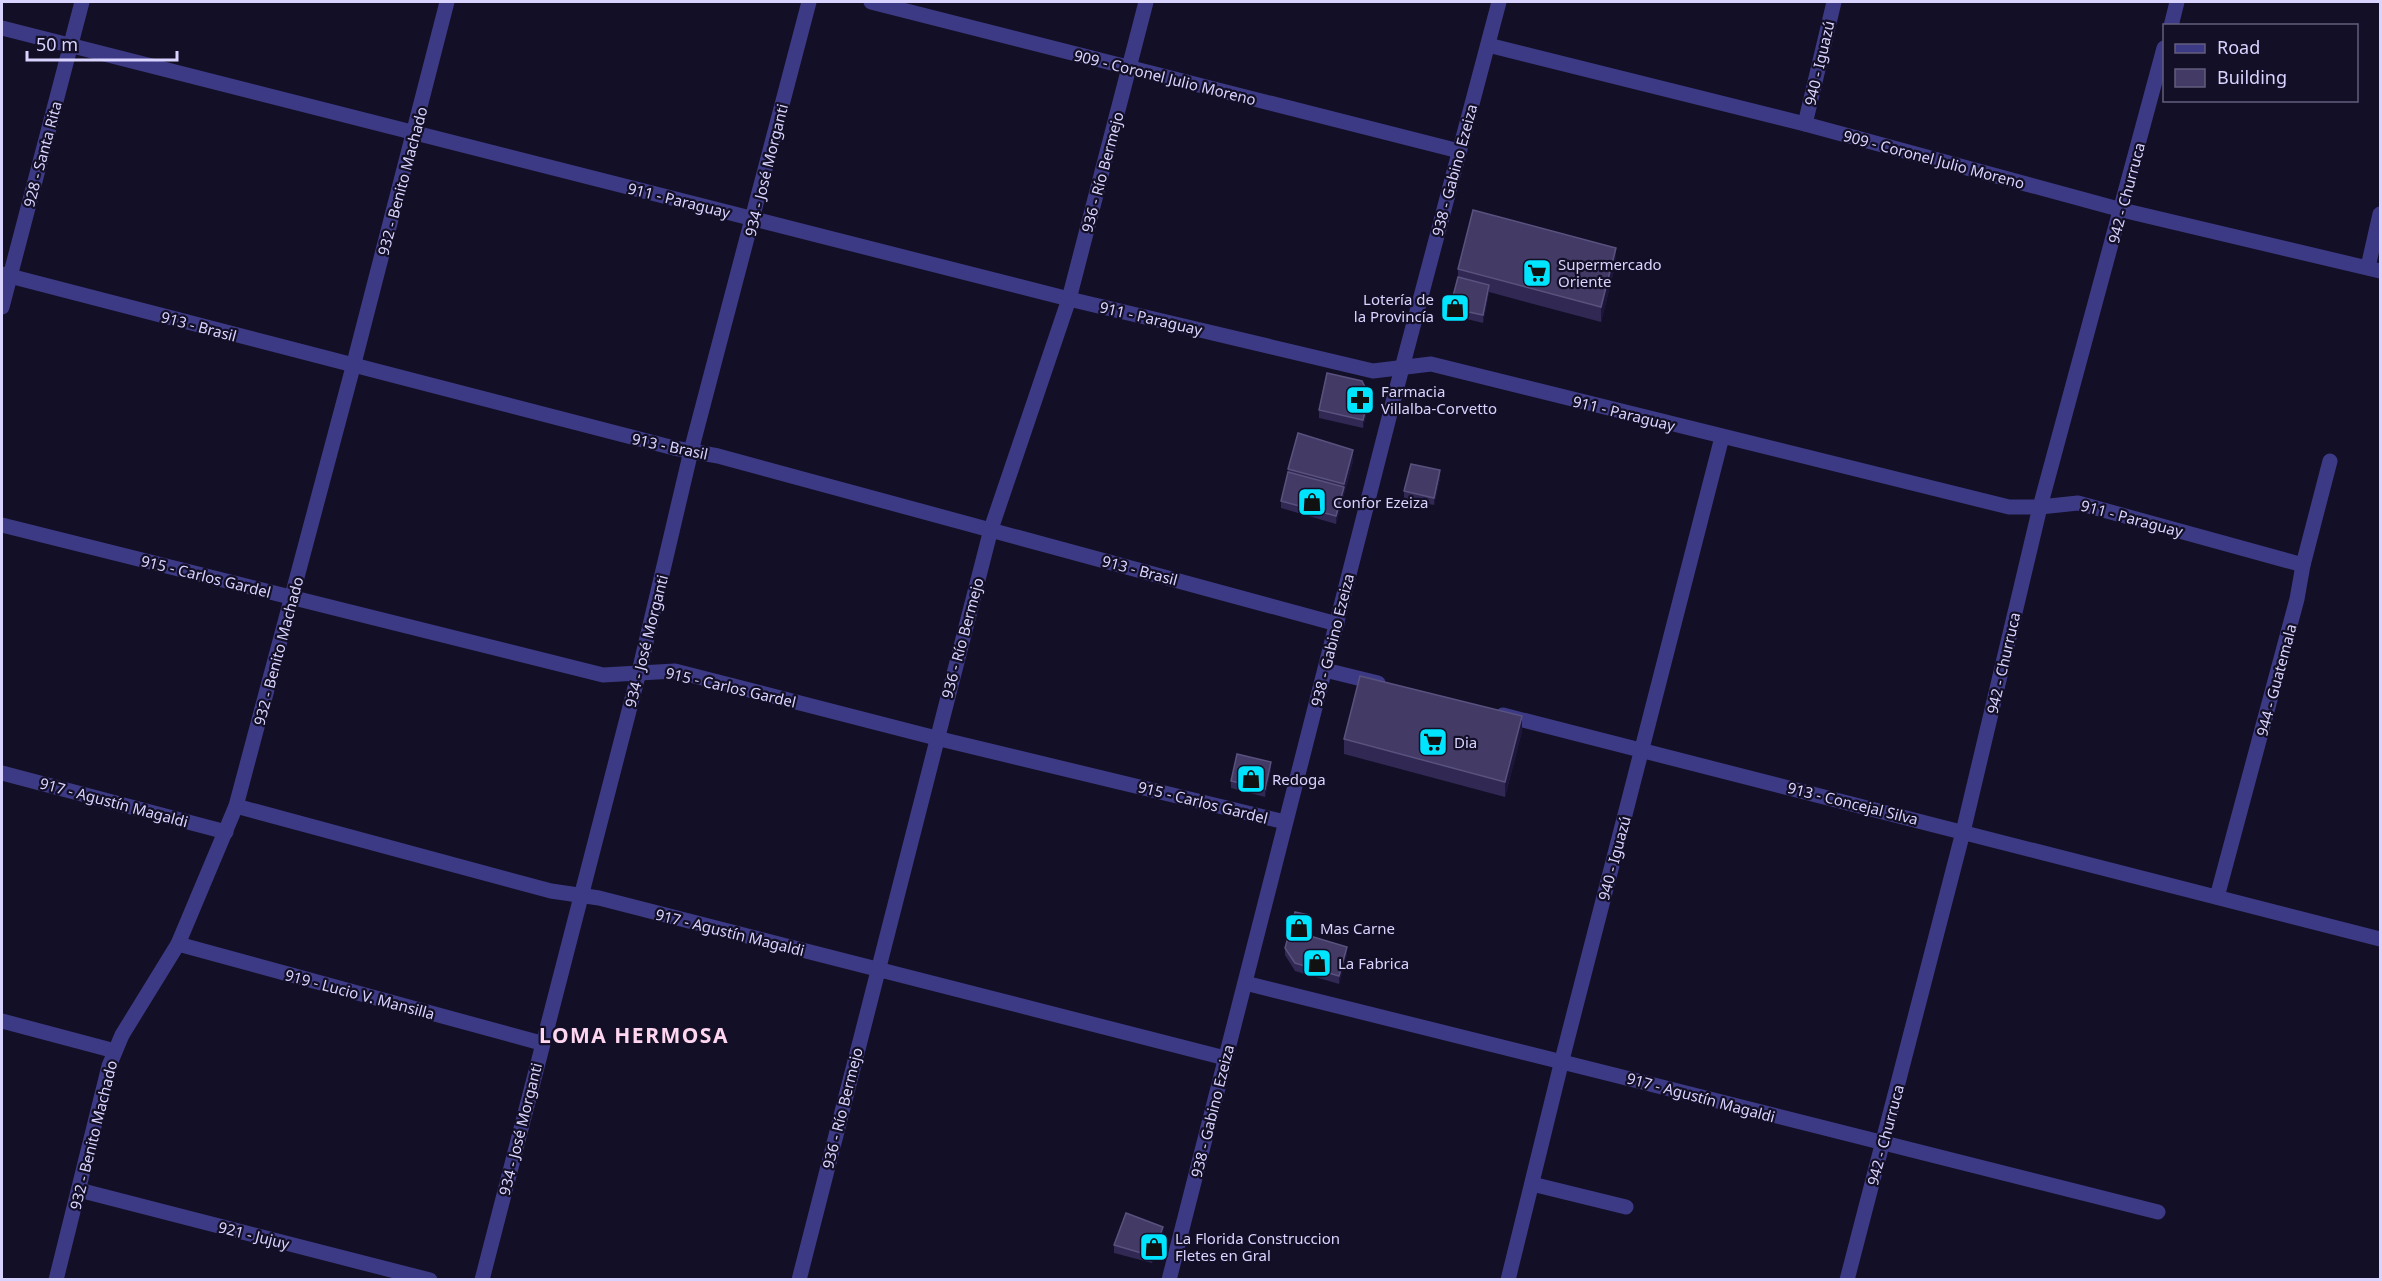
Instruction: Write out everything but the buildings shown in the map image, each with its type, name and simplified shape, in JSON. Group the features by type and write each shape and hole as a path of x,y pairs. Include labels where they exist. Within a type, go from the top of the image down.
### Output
{"street":[{"name":"928 - Santa Rita","path":"2,307 5,275 82,2"},
{"name":"932 - Benito Machado","path":"56,1280 109,1066 122,1035 178,945 236,806 447,2"},
{"name":"934 - José Morganti","path":"482,1280 639,672 691,450 809,2"},
{"name":"909 - Coronel Julio Moreno","path":"871,2 1459,152"},
{"name":"936 - Río Bermejo","path":"799,1280 991,529 1069,299 1146,2"},
{"name":"938 - Gabino Ezeiza","path":"1169,1280 1336,624 1499,2"},
{"name":"940 - Iguazú","path":"1805,124 1834,2"},
{"path":"2171,24 2177,2"},
{"name":"911 - Paraguay","path":"2,28 1069,299 1373,371 1431,364 2009,507 2079,503 2303,565"},
{"name":"909 - Coronel Julio Moreno","path":"1488,45 1805,124 2122,210 2374,269"},
{"name":"942 - Churruca","path":"1847,1280 1963,832 2040,507 2163,52"},
{"path":"2374,269 2380,214"},
{"name":"913 - Brasil","path":"5,275 353,367 674,448 691,450 991,529 1336,624"},
{"name":"940 - Iguazú","path":"1508,1280 1722,437"},
{"name":"944 - Guatemala","path":"2217,897 2297,599 2303,565 2330,461"},
{"name":"915 - Carlos Gardel","path":"2,525 603,675 675,671 936,738 1285,822"},
{"path":"1325,670 1393,687"},
{"name":"913 - Concejal Silva","path":"1484,710 2380,939"},
{"name":"917 - Agustín Magaldi","path":"2,773 226,832"},
{"name":"917 - Agustín Magaldi","path":"236,806 551,891 582,895 1225,1058"},
{"name":"919 - Lucio V. Mansilla","path":"178,945 542,1044"},
{"name":"917 - Agustín Magaldi","path":"1245,983 1562,1060 1882,1144 2158,1212"},
{"path":"2,1021 115,1051"},
{"path":"1532,1184 1626,1207"},
{"name":"921 - Jujuy","path":"79,1190 430,1280"}],"place":[{"name":"Supermercado Oriente","path":"1537,273"},
{"name":"Lotería de la Provincía","path":"1455,308"},
{"name":"Farmacia Villalba-Corvetto","path":"1360,400"},
{"name":"Confor Ezeiza","path":"1312,502"},
{"name":"Dia","path":"1433,742"},
{"name":"Redoga","path":"1251,779"},
{"name":"Mas Carne","path":"1299,928"},
{"name":"La Fabrica","path":"1317,963"},
{"name":"La Florida Construccion Fletes en Gral","path":"1154,1247"}],"district":[{"name":"LOMA HERMOSA","path":"634,1035"}]}
